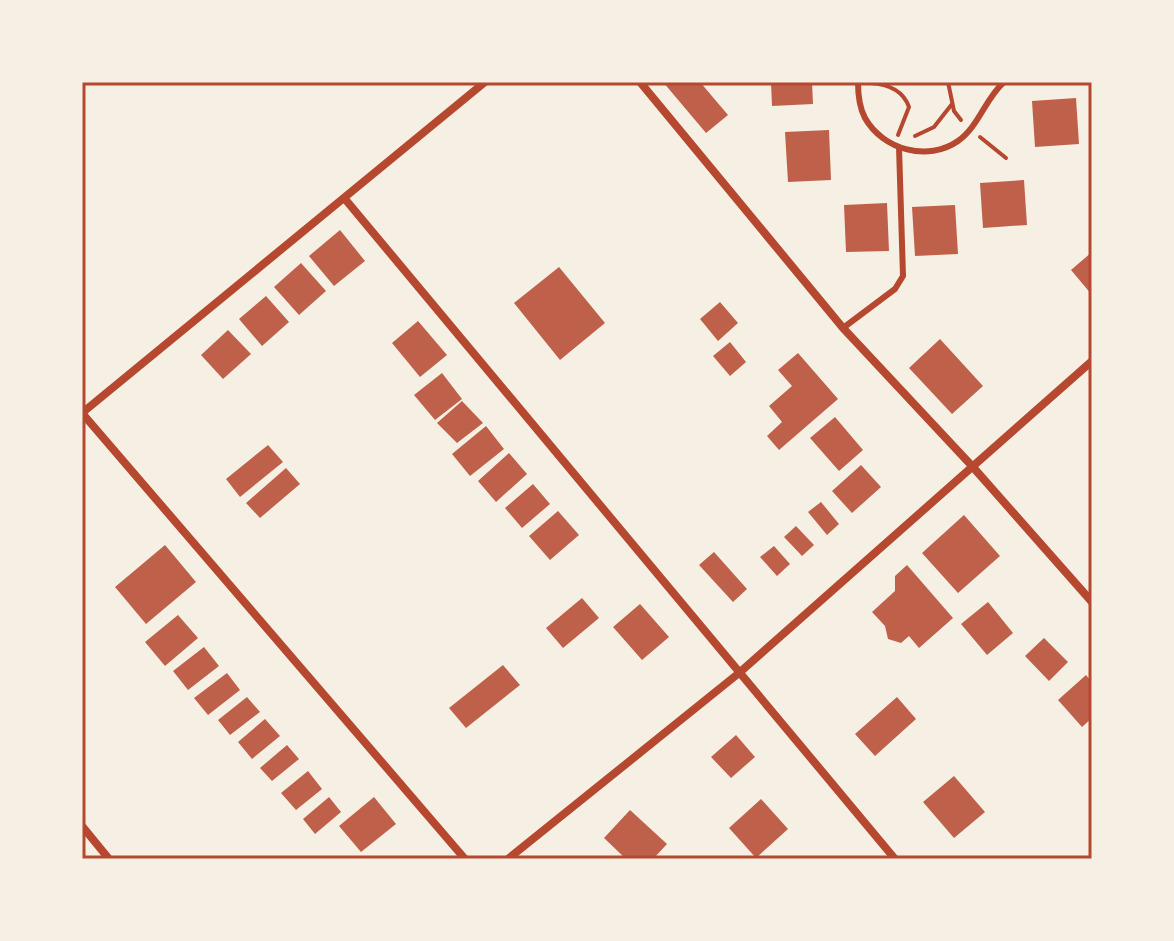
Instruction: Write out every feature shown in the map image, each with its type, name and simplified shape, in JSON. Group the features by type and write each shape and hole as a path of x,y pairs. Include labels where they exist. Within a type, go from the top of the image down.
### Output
{"street":[{"path":"465,859 82,413 485,82"},
{"path":"640,82 843,328 972,466 1092,602"},
{"path":"345,199 895,859"},
{"path":"508,859 739,673 1092,361"},
{"path":"82,826 109,859"}],"lane":[{"path":"858,82 858,100 866,119 879,135 916,152 937,150 956,142 972,129 1004,82"},
{"path":"843,328 895,289 903,276 896,143"}],"path":[{"path":"858,82 880,84 906,98 909,107 896,143"},
{"path":"896,143 934,127 952,104"}],"building":[{"path":"663,82 700,82 728,115 706,133"},
{"path":"771,82 812,82 813,104 772,106"},
{"path":"1076,98 1079,144 1035,147 1032,101"},
{"path":"829,130 831,180 788,182 785,132"},
{"path":"1024,180 1027,225 983,228 980,183"},
{"path":"887,203 889,251 846,252 844,205"},
{"path":"955,205 958,254 915,256 912,207"},
{"path":"340,230 365,261 334,286 309,256"},
{"path":"1092,252 1092,295 1071,270"},
{"path":"301,263 326,291 299,315 274,287"},
{"path":"559,267 605,323 560,360 514,303"},
{"path":"266,296 289,322 262,346 239,319"},
{"path":"720,302 738,323 718,341 700,319"},
{"path":"418,321 447,355 420,377 392,343"},
{"path":"228,330 251,354 223,379 201,355"},
{"path":"940,339 983,386 952,414 909,368"},
{"path":"730,342 746,362 730,376 713,356"},
{"path":"798,353 838,399 779,450 767,436 782,422 769,406 792,386 778,370"},
{"path":"442,373 462,399 435,420 414,395"},
{"path":"462,401 483,423 457,443 437,423"},
{"path":"835,417 863,450 839,471 810,438"},
{"path":"486,426 504,449 470,476 452,454"},
{"path":"268,445 283,462 240,497 226,479"},
{"path":"509,453 527,474 496,502 478,481"},
{"path":"861,465 881,487 852,513 832,491"},
{"path":"286,468 300,484 260,518 246,503"},
{"path":"533,484 550,504 522,528 505,508"},
{"path":"821,502 839,524 827,535 808,512"},
{"path":"558,511 579,535 550,560 529,536"},
{"path":"964,515 1000,556 958,593 922,553"},
{"path":"796,526 814,545 802,556 784,537"},
{"path":"165,545 196,582 146,624 115,587"},
{"path":"774,546 790,564 777,576 760,557"},
{"path":"714,552 747,589 733,602 699,565"},
{"path":"907,565 953,618 919,648 909,636 901,643 888,639 885,626 872,612 895,591 895,576"},
{"path":"582,598 599,618 563,648 546,628"},
{"path":"988,602 1013,633 987,655 961,624"},
{"path":"640,604 669,637 642,660 613,627"},
{"path":"178,615 198,638 165,666 145,642"},
{"path":"1044,638 1068,662 1049,681 1025,656"},
{"path":"204,647 219,666 188,690 173,671"},
{"path":"503,665 520,685 466,728 449,708"},
{"path":"227,673 240,690 208,715 194,698"},
{"path":"1086,675 1092,682 1092,718 1082,727 1058,700"},
{"path":"247,697 260,712 230,735 218,720"},
{"path":"897,697 916,719 875,756 855,734"},
{"path":"265,719 280,736 252,759 238,742"},
{"path":"736,735 755,757 731,778 711,757"},
{"path":"287,745 299,759 272,781 260,768"},
{"path":"308,771 322,789 296,810 281,793"},
{"path":"954,776 985,812 954,838 923,802"},
{"path":"329,797 341,812 315,834 303,819"},
{"path":"374,797 396,824 361,852 339,826"},
{"path":"761,799 788,829 756,858 729,828"},
{"path":"630,810 667,844 653,859 626,859 604,838"}]}
